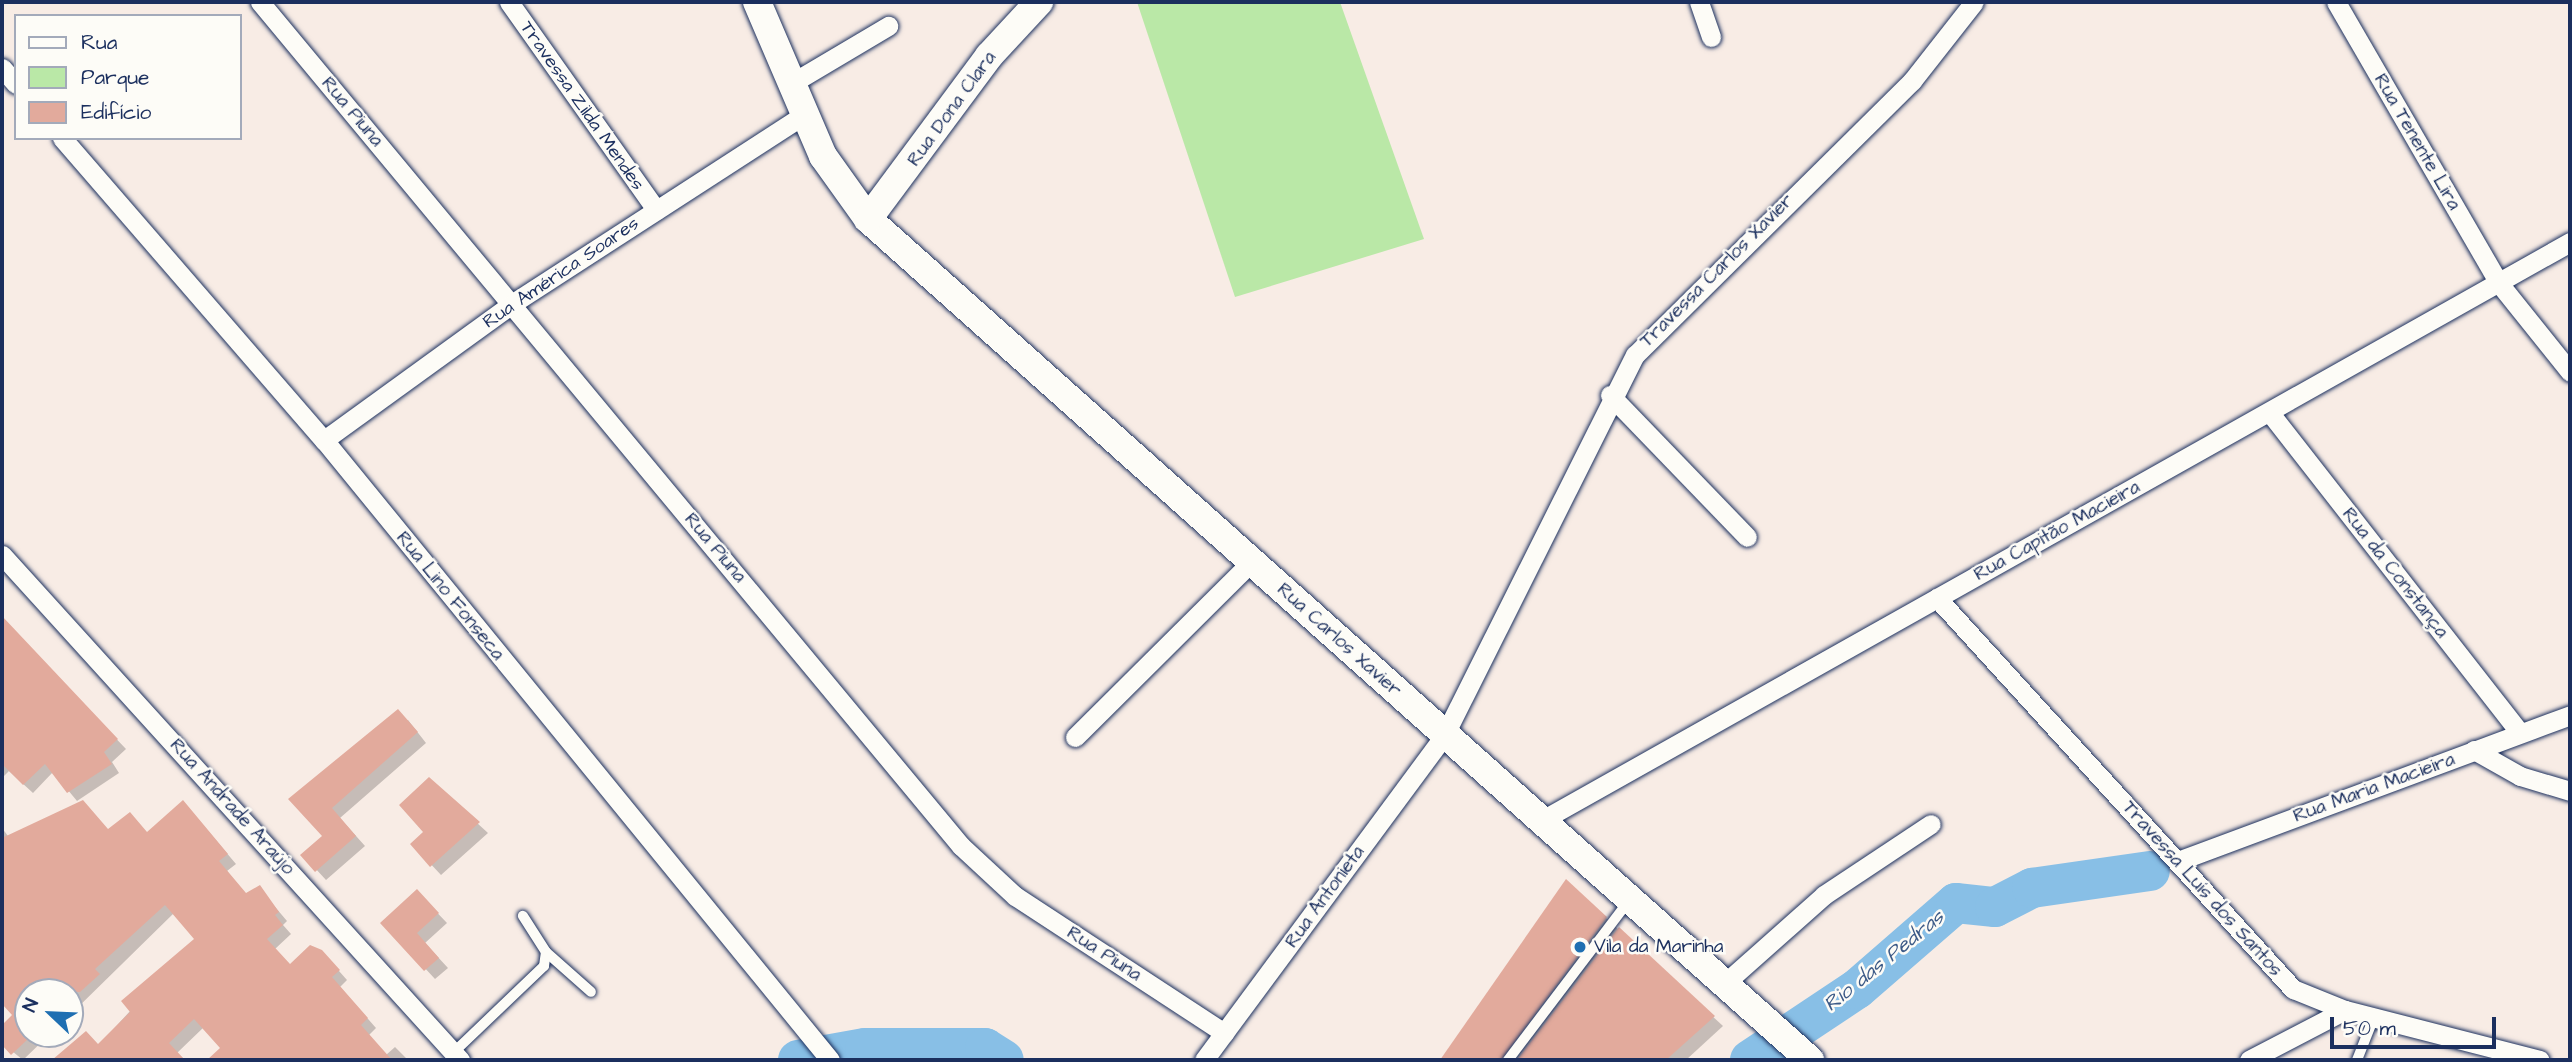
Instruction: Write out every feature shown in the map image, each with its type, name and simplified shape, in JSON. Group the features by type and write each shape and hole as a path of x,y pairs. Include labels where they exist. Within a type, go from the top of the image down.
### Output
{"street":[{"name":"Rua Piuna","path":"260,2 989,875 1224,1033"},
{"name":"Travessa Zilda Mendes","path":"509,2 656,210"},
{"name":"Rua Carlos Xavier","path":"757,2 805,114 841,186 868,219 1251,562 1632,897 1806,1056"},
{"name":"Rua Dona Clara","path":"868,219 989,57 1039,2"},
{"path":"1699,2 1711,37"},
{"name":"Travessa Carlos Xavier","path":"1445,734 1610,395 1666,320 1912,81 1975,2"},
{"name":"Rua Tenente Lira","path":"2336,2 2498,282 2570,372"},
{"path":"792,83 888,26"},
{"path":"2,68 14,82"},
{"name":"Rua América Soares","path":"324,440 513,303 805,114"},
{"name":"Rua Lino Fonseca","path":"64,140 324,440 830,1060"},
{"name":"Rua Capitão Macieira","path":"1544,820 2570,242"},
{"path":"1610,395 1747,537"},
{"name":"Rua da Constança","path":"2270,413 2520,733"},
{"name":"Rua Andrade Araújo","path":"2,555 457,1056"},
{"path":"1074,737 1251,562"},
{"name":"Travessa Luís dos Santos","path":"1937,598 2178,861 2274,973 2293,989 2345,1010 2540,1060"},
{"name":"Rua Maria Macieira","path":"2178,861 2570,715"},
{"name":"Rua Antonieta","path":"1204,1060 1445,734"},
{"path":"2474,750 2520,776 2570,791"},
{"path":"1725,983 1824,895 1931,824"},
{"path":"2249,1060 2345,1010"}],"lane":[{"path":"1507,1060 1632,897"},
{"path":"523,916 546,952 591,992"},
{"path":"457,1056 536,979 546,952"},
{"path":"2357,1060 2374,1017"}],"green space":[{"path":"1137,2 1340,2 1424,239 1235,297"}],"building":[{"path":"2,616 118,739 104,752 112,764 67,793 45,764 23,785 2,764"},
{"path":"398,709 418,732 332,808 356,836 315,872 300,855 322,836 288,799"},
{"path":"429,777 480,822 430,867 410,844 423,832 399,805"},
{"path":"83,800 108,829 130,812 147,832 183,800 228,854 219,861 246,893 260,885 279,912 275,915 283,925 267,939 290,964 310,945 322,950 340,970 332,977 368,1018 361,1025 392,1060 207,1060 220,1048 194,1019 169,1043 185,1060 52,1060 66,1048 84,1048 86,1031 98,1044 130,1012 121,1001 194,939 165,905 95,969 100,974 84,988 84,978 14,978 14,1048 18,1048 11,1055 2,1045 2,1025 12,1015 2,1004 2,838"},
{"path":"1566,879 1607,917 1501,1060 1440,1060"},
{"path":"417,889 439,913 417,933 439,958 424,971 380,923"},
{"path":"1619,927 1715,1016 1666,1060 1517,1060"}],"waterway":[{"name":"Rio das Pedras","path":"1750,1060 1857,989 1956,903 1995,907 2032,888 2150,871"},
{"name":"Rio das Pedras","path":"798,1060 865,1048 985,1048 1004,1060"}],"place":[{"name":"Vila da Marinha","path":"1580,947"}]}
